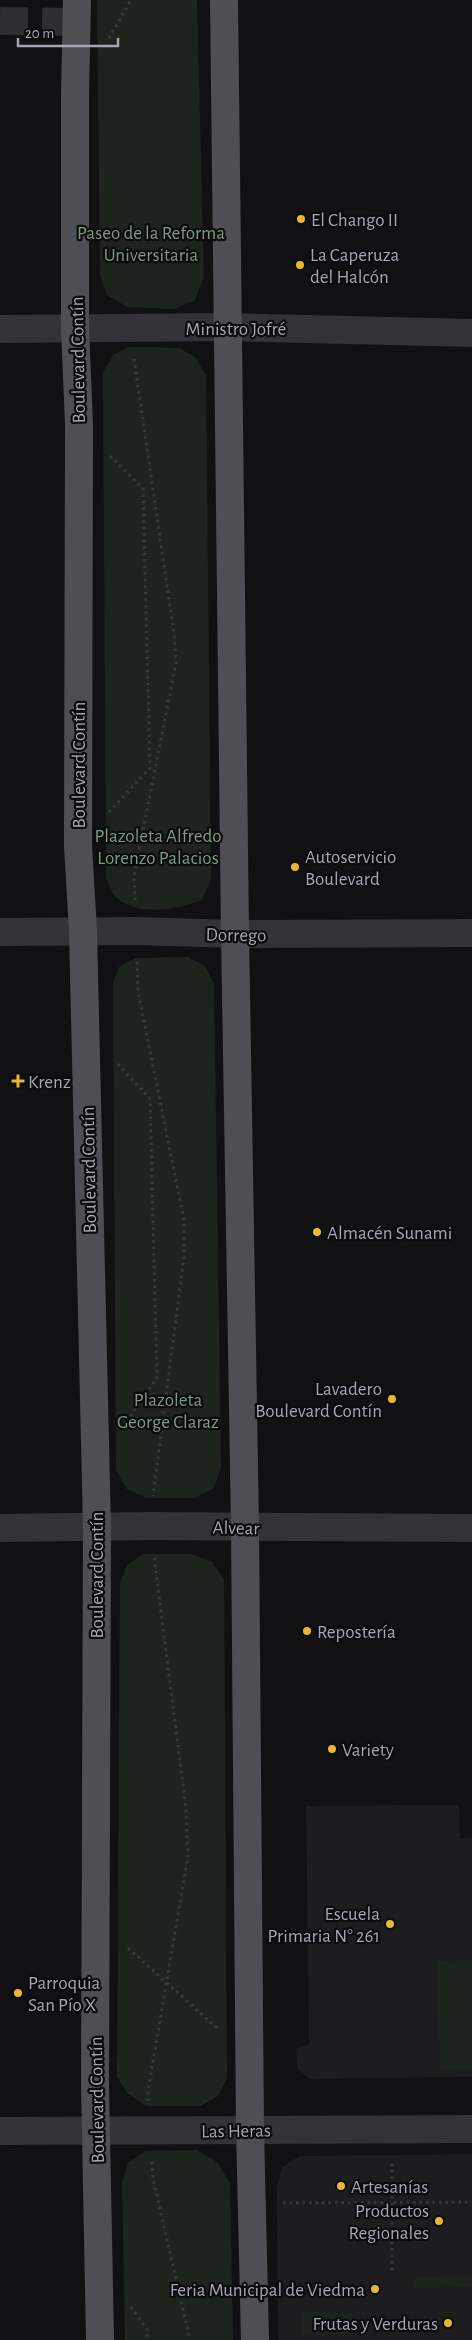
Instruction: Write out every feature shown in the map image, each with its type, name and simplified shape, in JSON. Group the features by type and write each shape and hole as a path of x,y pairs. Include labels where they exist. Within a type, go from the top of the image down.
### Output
{"main road":[{"name":"Boulevard Contín","path":"77,0 78,846 83,931 97,1527 96,2131 100,2340"},
{"path":"224,0 235,934 246,1527 250,2129 255,2340"}],"street":[{"name":"Ministro Jofré","path":"0,328 227,327 472,333"},
{"name":"Dorrego","path":"0,932 136,931 235,934 472,933"},
{"name":"Alvear","path":"0,1528 152,1526 472,1528"},
{"name":"Las Heras","path":"0,2131 472,2129"}],"path":[{"path":"129,328 174,634 176,663 134,876 138,992 184,1220 184,1257 155,1476 152,1526 156,1578 186,1809 188,1856 148,2091 152,2178 190,2340"},
{"path":"78,846 150,768 143,488 79,425"},
{"path":"85,1028 150,1099 157,1378 123,1426"},
{"path":"96,1920 250,2058"},
{"path":"392,2130 392,2270"},
{"path":"253,2203 472,2202"}],"shaded area":[{"name":"Escuela Primaria N° 261","path":"459,1805 460,1838 472,1838 472,2077 310,2079 297,2068 296,2048 309,2044 306,1806"},
{"name":"Feria Municipal de Viedma","path":"472,2154 472,2340 278,2340 277,2187 282,2168 299,2156"}],"green space":[{"name":"Paseo de la Reforma Universitaria","path":"97,0 197,0 204,278 195,300 174,309 127,307 107,295 100,276"},
{"name":"Plazoleta Alfredo Lorenzo Palacios","path":"129,347 179,348 195,357 206,375 211,879 202,900 160,910 148,910 127,905 116,897 106,879 103,373 113,355"},
{"name":"Plazoleta George Claraz","path":"188,957 205,966 214,984 221,1468 213,1489 194,1498 146,1498 127,1489 116,1470 113,983 119,967 135,958"},
{"path":"143,1554 192,1554 212,1562 224,1580 227,2078 218,2096 201,2106 146,2106 128,2094 117,2077 120,1583 127,1565"},
{"path":"472,1960 472,2069 440,2070 437,1961"},
{"path":"197,2150 217,2162 230,2183 233,2340 125,2340 122,2183 128,2163 145,2151"},
{"path":"472,2276 472,2287 416,2288 412,2283 416,2277"},
{"path":"302,2312 352,2313 352,2334 302,2335"}],"tunnel":[{"path":"0,21 77,22"}],"place":[{"name":"El Chango II","path":"301,219"},
{"name":"La Caperuza del Halcón","path":"300,265"},
{"name":"Autoservicio Boulevard","path":"295,867"},
{"name":"Krenz","path":"18,1081"},
{"name":"Almacén Sunami","path":"317,1232"},
{"name":"Lavadero Boulevard Contín","path":"392,1399"},
{"name":"Repostería","path":"307,1631"},
{"name":"Variety","path":"332,1749"},
{"name":"Escuela Primaria N° 261","path":"390,1924"},
{"name":"Parroquia San Pío X","path":"18,1993"},
{"name":"Artesanías","path":"341,2186"},
{"name":"Productos Regionales","path":"439,2221"},
{"name":"Feria Municipal de Viedma","path":"375,2289"},
{"name":"Frutas y Verduras","path":"448,2323"}]}
